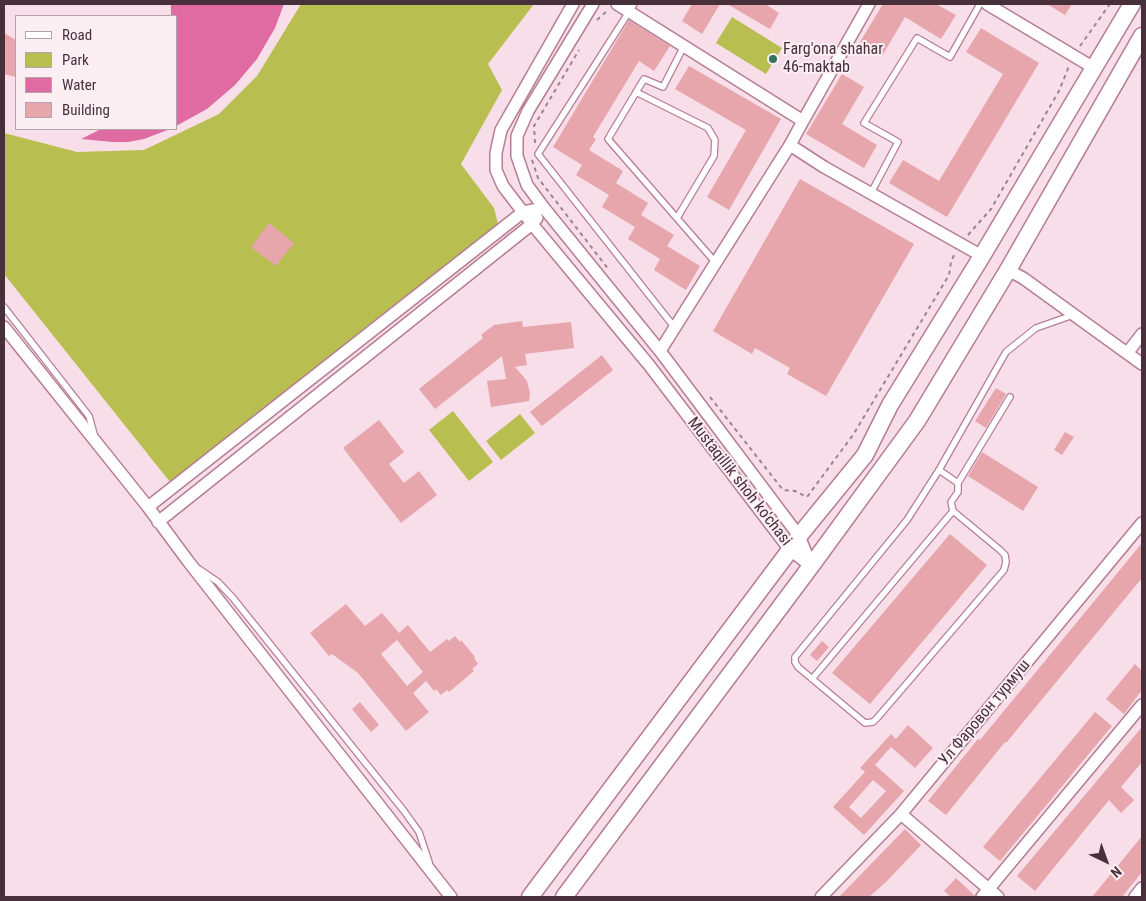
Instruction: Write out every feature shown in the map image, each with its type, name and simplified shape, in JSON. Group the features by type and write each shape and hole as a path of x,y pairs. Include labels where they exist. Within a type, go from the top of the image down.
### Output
{"street":[{"name":"Mustaqillik shoh ko'chasi","path":"573,4 501,130 496,153 496,170 503,186 532,224 649,365 790,550 811,566"},
{"name":"Mustaqillik shoh ko'chasi","path":"593,4 528,111 517,136 516,156 528,185 544,208 660,351 799,536 811,566"},
{"path":"660,351 790,145 869,4"},
{"path":"987,4 1094,68"},
{"path":"530,897 799,536 865,455 890,405 982,256 1132,4"},
{"path":"613,6 632,8 684,46 803,121"},
{"path":"564,897 917,421 1008,270 1142,36"},
{"path":"790,145 811,159 982,256"},
{"path":"148,507 523,212 544,208"},
{"path":"158,522 532,224 544,208"},
{"path":"1008,270 1023,278 1076,315 1142,364"},
{"path":"4,327 148,507 188,561 451,897"},
{"path":"1128,352 1142,334"},
{"path":"828,500 826,508 830,519 842,524"},
{"name":"Ул Фаровон турмуш","path":"821,897 901,814 1142,523"},
{"path":"901,814 990,895 1142,705"},
{"path":"1135,897 1142,888"}],"lane":[{"path":"871,193 898,142 864,123 917,38 950,57 980,4"},
{"path":"632,8 538,154 675,328"},
{"path":"684,46 662,87 644,79 608,139 716,263"},
{"path":"636,92 708,128 715,140 714,156 677,218"},
{"path":"4,307 90,416 96,443"},
{"path":"1010,397 958,483 958,492 951,502 952,511 1005,555 1004,570 873,722 865,722 798,667 795,657 907,520 939,470 1006,352 1036,328 1076,315"},
{"path":"939,470 958,483"},
{"path":"812,678 952,511"},
{"path":"188,561 218,582 233,598 404,811 419,832 432,874"}],"path":[{"path":"709,396 783,490 796,491 807,497 853,435 949,275 951,262 960,244 991,208 1059,91 1074,56 1086,36 1110,4"},
{"path":"596,20 613,6"},
{"path":"535,148 534,126 582,45"},
{"path":"533,155 532,162 538,178 611,272"}],"green space":[{"path":"301,4 534,4 488,64 502,90 461,164 494,208 498,224 170,482 4,274 4,133 77,152 144,150 219,114 257,76"},
{"path":"732,17 782,48 766,74 716,43"},
{"path":"453,411 493,462 469,481 429,430"},
{"path":"520,414 535,433 501,460 486,441"}],"water":[{"path":"171,4 284,4 275,28 257,59 235,85 207,109 178,125 178,15 171,15"},
{"path":"99,130 167,130 144,139 128,142 81,139"}],"building":[{"path":"692,4 720,4 702,34 682,21"},
{"path":"727,4 765,4 779,13 770,29"},
{"path":"883,4 936,4 956,15 941,39 905,17 882,56 860,42"},
{"path":"1047,4 1072,4 1065,15"},
{"path":"629,20 670,46 654,71 639,61 593,137 596,139 589,150 623,171 616,183 648,203 641,215 674,235 667,246 700,266 686,290 654,270 660,259 628,239 635,227 602,207 609,195 576,175 582,165 553,147"},
{"path":"981,28 1039,63 947,217 889,183 903,160 939,181 1003,74 966,52"},
{"path":"4,33 15,39 15,77 4,74"},
{"path":"689,66 781,119 729,210 707,197 746,130 675,89"},
{"path":"842,74 864,87 842,124 877,145 864,168 806,134"},
{"path":"800,179 914,244 826,396 787,374 790,368 755,348 752,354 713,331"},
{"path":"269,223 294,243 276,266 251,247"},
{"path":"522,321 523,327 571,322 574,348 525,354 527,365 515,367 527,381 530,393 529,401 491,407 487,381 506,379 502,356 435,409 419,389 483,338 481,335 494,325"},
{"path":"602,355 613,370 542,426 530,412"},
{"path":"996,388 1006,394 986,428 975,421"},
{"path":"379,420 404,452 389,464 404,483 419,471 437,495 401,523 343,448"},
{"path":"1065,432 1074,437 1062,455 1054,450"},
{"path":"982,452 1038,487 1023,511 968,476"},
{"path":"950,534 987,565 870,704 832,673"},
{"path":"1142,543 1142,578 946,815 928,801"},
{"path":"346,604 365,626 382,613 399,633 408,625 430,652 447,639 449,641 455,636 460,642 461,640 475,657 478,664 472,669 474,671 449,692 447,690 441,695 436,689 434,691 426,681 413,693 429,712 406,731 358,673 332,654 329,656 310,633","holes":["397,640 423,672 407,686 381,654"]},
{"path":"822,641 829,647 817,661 810,655"},
{"path":"1135,664 1142,671 1142,690 1124,714 1106,699"},
{"path":"360,702 379,725 371,732 352,709"},
{"path":"1095,712 1112,726 1000,861 983,847"},
{"path":"908,725 933,748 915,768 891,747 875,765 904,791 864,835 833,807 865,772 860,768 891,734 896,739","holes":["873,780 886,791 861,818 849,807"]},
{"path":"1142,727 1142,762 1121,787 1134,800 1121,813 1109,800 1035,891 1017,876"},
{"path":"905,829 921,845 888,880 869,897 839,897"},
{"path":"1142,836 1142,872 1122,897 1092,897"},
{"path":"956,878 975,897 951,897 944,891"}],"place":[{"name":"Farg'ona shahar 46-maktab","path":"773,59"}]}
